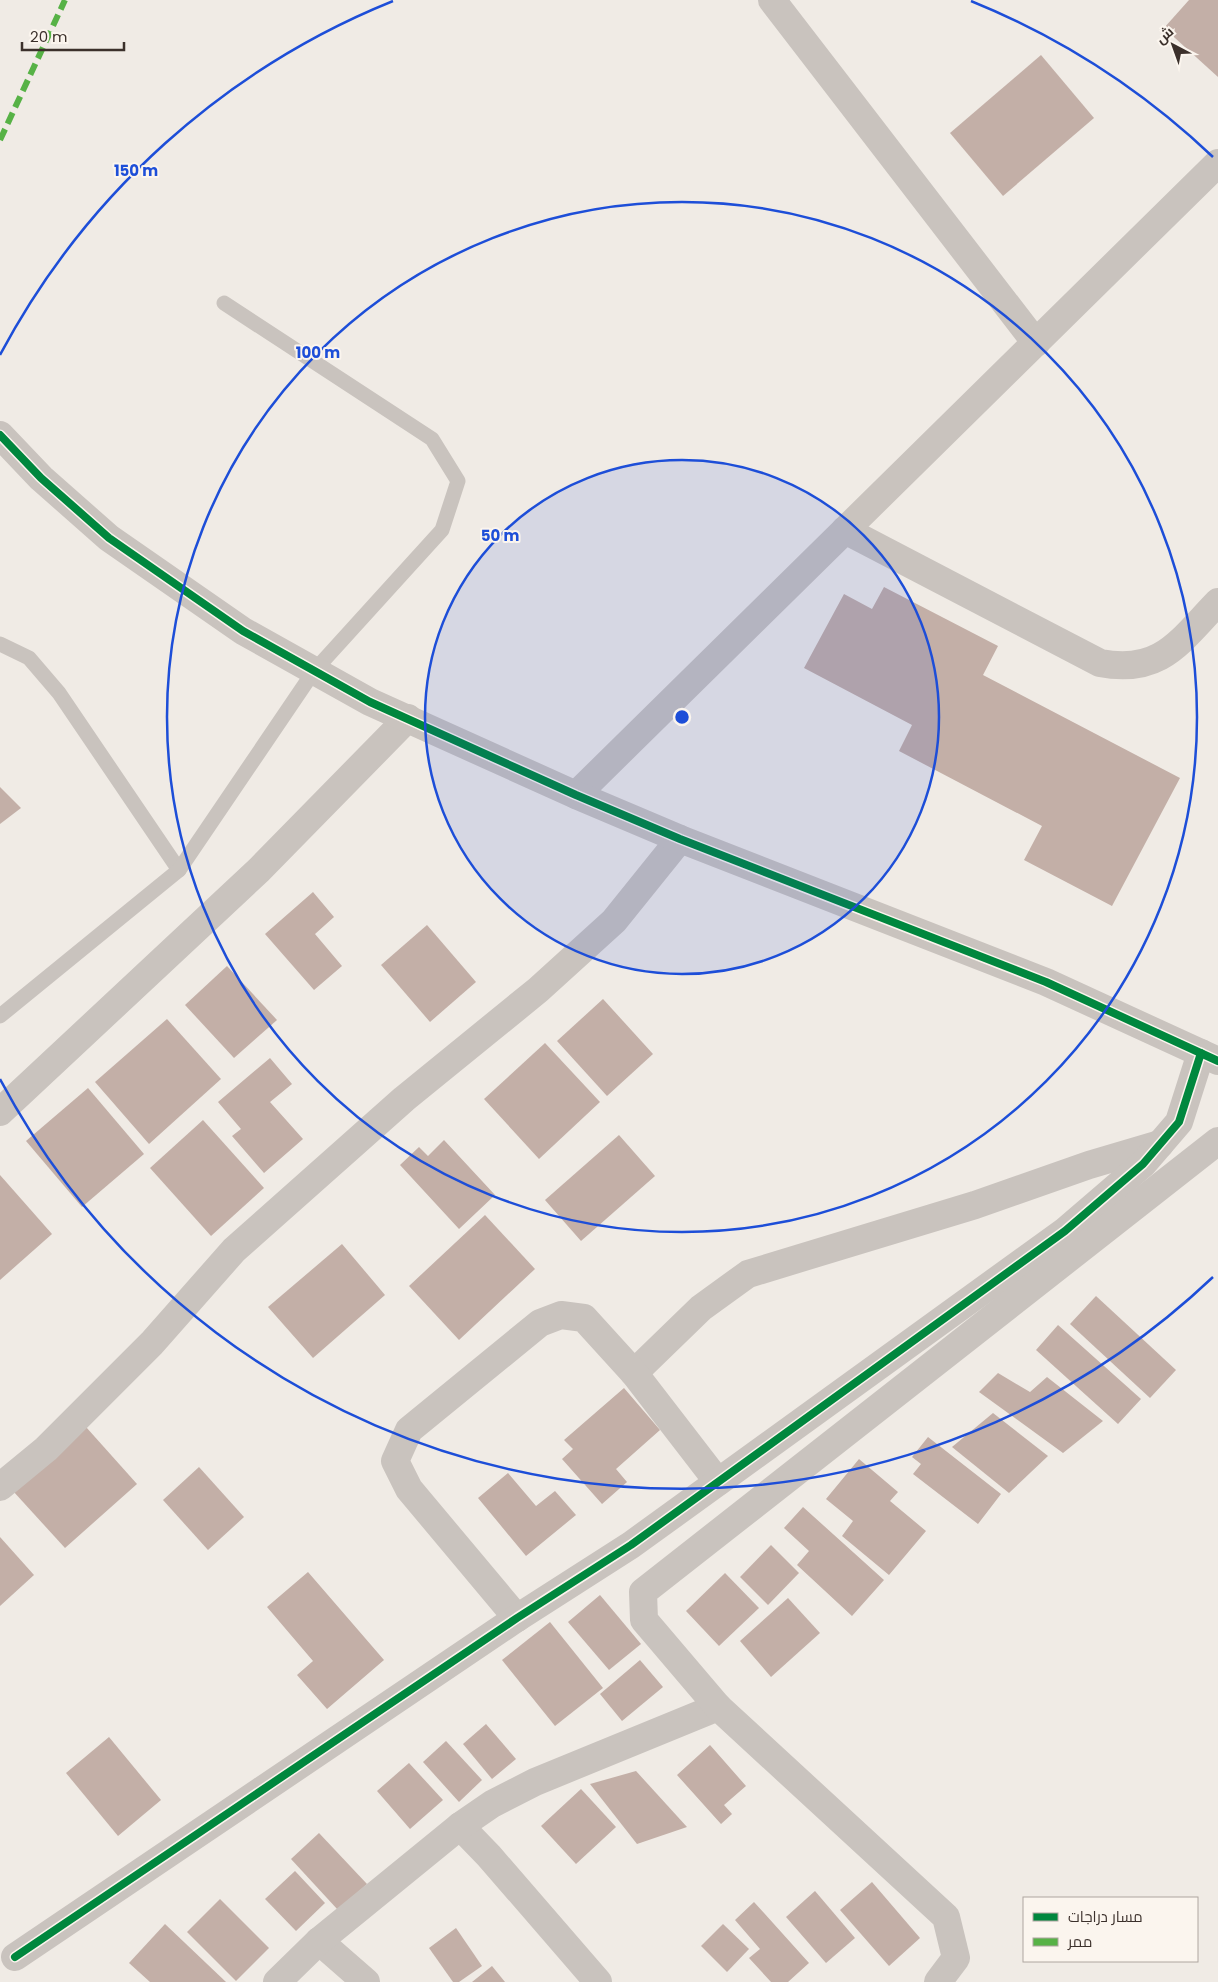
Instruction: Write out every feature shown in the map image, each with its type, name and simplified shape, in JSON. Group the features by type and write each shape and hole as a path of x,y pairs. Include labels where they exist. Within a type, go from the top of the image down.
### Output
{"street":[{"path":"772,0 1036,342"},
{"path":"576,795 1218,163"},
{"path":"0,435 42,478 109,538 242,631 370,702 576,795 680,839 1046,982 1210,1057 1179,1122 1143,1164 1066,1231 631,1545 517,1618 15,1957"},
{"path":"845,530 1100,663 1119,667 1137,666 1158,658 1178,644 1218,602"},
{"path":"0,1112 259,870 408,718"},
{"path":"0,1487 46,1449 152,1343 234,1250 404,1099 538,990 614,921 680,839"},
{"path":"938,1982 956,1958 946,1917 718,1707 644,1620 643,1592 1218,1140"},
{"path":"634,1373 701,1308 748,1274 975,1206 1089,1165 1160,1144"},
{"path":"517,1618 409,1489 395,1461 409,1430 540,1323 561,1315 584,1318 634,1373 718,1482"},
{"path":"277,1982 319,1941 460,1826 492,1804 535,1782 718,1707"},
{"path":"460,1826 489,1856 598,1982"},
{"path":"319,1941 366,1982"}],"lane":[{"path":"0,1016 179,870 314,670 442,530 458,481 432,439 224,303"},
{"path":"0,644 29,658 59,693 179,870"}],"building":[{"path":"1189,0 1218,0 1218,77 1164,28"},
{"path":"1041,55 1094,118 1003,196 950,133"},
{"path":"884,587 998,646 983,675 1180,778 1112,906 1024,860 1042,826 899,751 912,725 804,668 844,594 872,609"},
{"path":"0,787 21,808 0,824"},
{"path":"313,892 334,917 315,934 342,966 314,990 265,934"},
{"path":"427,925 476,982 430,1022 381,965"},
{"path":"227,966 277,1020 234,1058 185,1005"},
{"path":"603,999 653,1054 607,1096 557,1041"},
{"path":"167,1019 221,1079 149,1144 95,1082"},
{"path":"545,1043 600,1102 539,1159 484,1099"},
{"path":"270,1058 292,1084 270,1102 303,1139 264,1173 232,1136 241,1129 218,1102"},
{"path":"88,1088 144,1154 82,1207 26,1141"},
{"path":"203,1120 264,1188 211,1236 150,1168"},
{"path":"619,1135 655,1176 581,1241 545,1200"},
{"path":"444,1140 495,1195 459,1229 400,1165 419,1147 428,1156"},
{"path":"0,1175 52,1234 0,1280"},
{"path":"485,1215 535,1269 459,1340 409,1286"},
{"path":"342,1244 385,1295 313,1358 268,1307"},
{"path":"1096,1296 1176,1370 1150,1398 1070,1324"},
{"path":"1058,1325 1141,1399 1118,1424 1036,1350"},
{"path":"998,1373 1030,1392 1047,1377 1103,1421 1063,1453 979,1392"},
{"path":"624,1388 660,1430 616,1469 627,1482 602,1504 562,1459 573,1449 564,1440"},
{"path":"993,1413 1048,1456 1009,1493 952,1447"},
{"path":"86,1427 137,1484 65,1548 13,1491"},
{"path":"928,1437 1001,1494 978,1524 913,1474 921,1464 912,1457"},
{"path":"859,1459 898,1492 890,1501 926,1531 889,1575 842,1536 853,1521 826,1499"},
{"path":"199,1467 244,1517 208,1550 163,1500"},
{"path":"508,1473 536,1506 555,1491 576,1515 526,1556 478,1498"},
{"path":"803,1507 884,1580 852,1616 797,1565 809,1551 784,1528"},
{"path":"0,1537 34,1575 0,1606"},
{"path":"771,1545 799,1573 768,1605 740,1577"},
{"path":"308,1572 384,1660 327,1709 297,1675 313,1661 267,1607"},
{"path":"725,1573 759,1608 719,1646 686,1611"},
{"path":"600,1595 641,1644 609,1670 568,1622"},
{"path":"788,1598 820,1633 771,1677 740,1641"},
{"path":"550,1622 603,1688 555,1726 502,1660"},
{"path":"640,1660 663,1687 622,1721 600,1694"},
{"path":"486,1724 516,1759 492,1779 463,1744"},
{"path":"109,1737 161,1800 118,1836 66,1773"},
{"path":"446,1741 482,1780 459,1802 423,1762"},
{"path":"710,1745 746,1786 724,1805 732,1814 721,1824 677,1775"},
{"path":"409,1763 443,1800 410,1829 377,1791"},
{"path":"636,1771 687,1827 637,1844 590,1784"},
{"path":"581,1789 616,1827 576,1864 541,1826"},
{"path":"319,1833 367,1884 338,1910 291,1859"},
{"path":"295,1871 325,1903 296,1931 265,1899"},
{"path":"872,1882 920,1938 889,1966 840,1910"},
{"path":"815,1891 855,1938 826,1963 786,1917"},
{"path":"220,1899 269,1948 236,1981 187,1932"},
{"path":"754,1902 809,1963 788,1982 771,1982 749,1958 760,1949 735,1920"},
{"path":"165,1924 226,1982 150,1982 129,1963"},
{"path":"723,1924 749,1949 727,1972 701,1946"},
{"path":"456,1928 482,1966 459,1982 453,1982 429,1948"},
{"path":"492,1966 505,1982 472,1982"}],"marked path":[{"path":"0,140 65,0"}],"cycle path":[{"path":"0,435 41,478 109,538 243,631 370,702 576,795 680,839 1046,982 1218,1061"},
{"path":"15,1957 517,1618 631,1545 1065,1231 1143,1164 1179,1122 1201,1053"}]}
